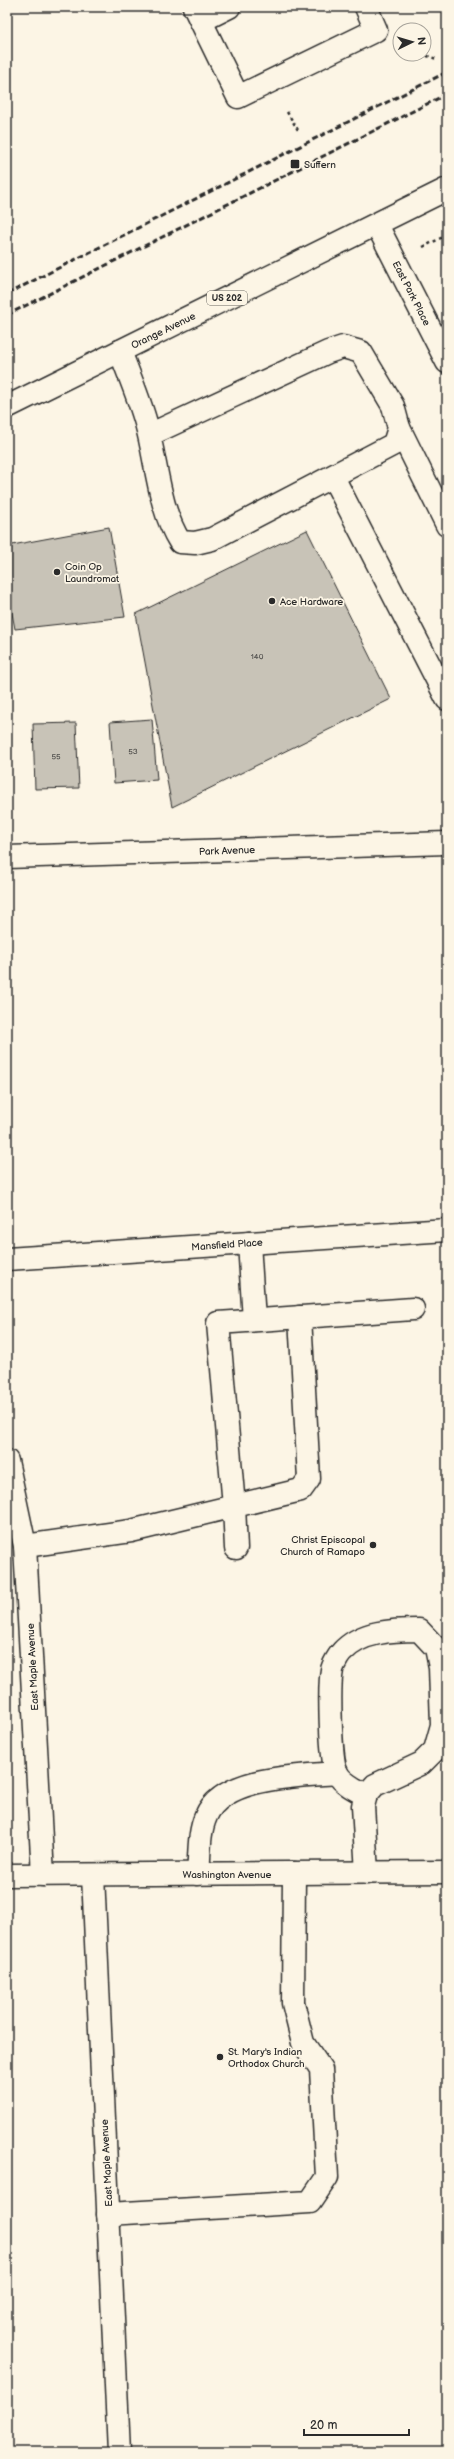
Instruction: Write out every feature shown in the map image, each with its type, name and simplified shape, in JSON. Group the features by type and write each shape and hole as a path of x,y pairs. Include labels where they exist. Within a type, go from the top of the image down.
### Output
{"street":[{"path":"229,7 197,14 238,97 376,30 366,7"},
{"name":"Orange Avenue","path":"7,407 447,189"},
{"name":"East Park Place","path":"377,224 447,362"},
{"path":"149,435 328,352 343,347 361,352 393,406 399,428 446,520"},
{"path":"120,351 149,435 163,500 172,529 180,542 195,543 212,539 394,444 399,428"},
{"path":"333,476 447,698"},
{"name":"Park Avenue","path":"7,857 447,843"},
{"name":"Mansfield Place","path":"7,1259 447,1230"},
{"path":"249,1243 254,1320"},
{"path":"236,1548 234,1506 218,1323 413,1309"},
{"path":"25,1546 131,1531 301,1490 309,1479 300,1317"},
{"name":"East Maple Avenue","path":"7,1461 25,1546 44,1875"},
{"path":"366,1795 350,1786 337,1773 332,1744 332,1669 342,1652 360,1638 395,1630 419,1630 436,1648 440,1667 442,1724 435,1750 422,1763 375,1785 366,1795 363,1806 367,1873"},
{"path":"198,1874 201,1834 206,1815 220,1799 231,1791 278,1778 337,1773"},
{"name":"Washington Avenue","path":"7,1875 447,1872"},
{"path":"108,2214 310,2202 327,2177 321,2069 303,2043 293,2003 294,1873"},
{"name":"East Maple Avenue","path":"93,1874 119,2452"}],"path":[{"path":"432,57 438,58"},
{"path":"287,112 298,130"}],"building":[{"path":"109,527 125,617 15,629 7,587 7,546"},
{"path":"307,530 391,699 172,807 136,614"},
{"path":"152,719 157,780 114,783 110,722"},
{"path":"76,723 79,788 35,789 33,724"}],"railway":[{"path":"7,294 447,72"},
{"path":"7,315 447,94"}],"place":[{"name":"Suffern","path":"295,164"},
{"name":"Coin Op Laundromat","path":"57,572"},
{"name":"Ace Hardware","path":"272,601"},
{"name":"Christ Episcopal Church of Ramapo","path":"373,1545"},
{"name":"St. Mary's Indian Orthodox Church","path":"220,2057"}]}
